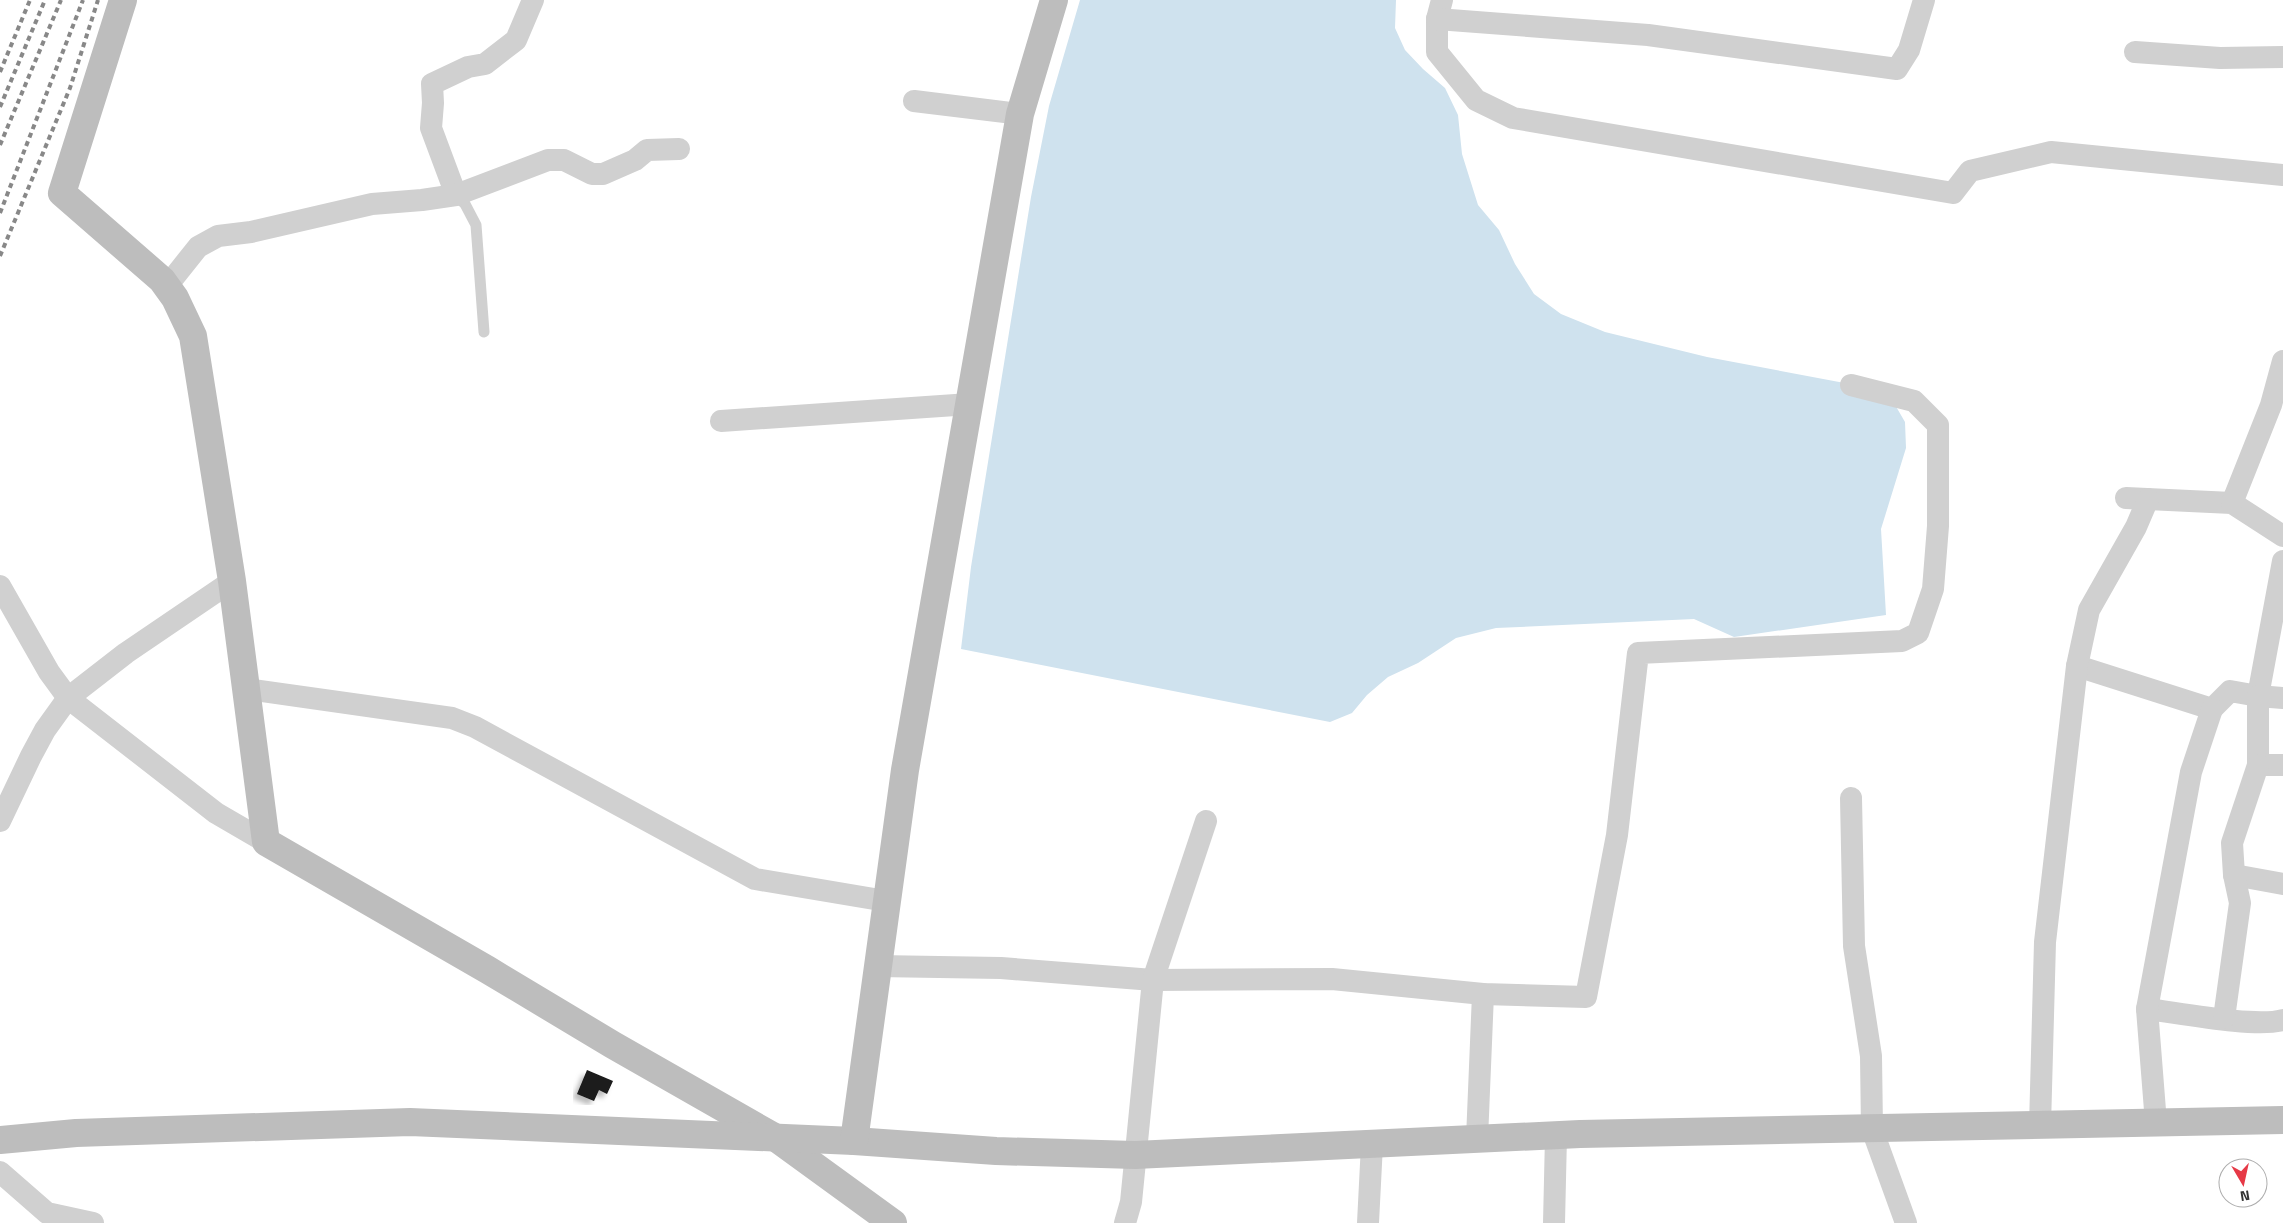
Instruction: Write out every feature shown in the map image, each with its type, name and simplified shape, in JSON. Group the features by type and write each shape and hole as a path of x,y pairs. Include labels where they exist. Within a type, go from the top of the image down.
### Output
{"street":[{"path":"123,0 62,193 149,267 167,286 186,318 193,336 232,581 266,842"},
{"path":"456,195 431,128 432,84 468,67 485,64 516,40 533,0"},
{"path":"1924,0 1910,50 1897,69 1440,9 1437,52 1476,100 1513,118 1953,193 1970,171 2051,152 2283,175"},
{"path":"854,1141 905,770 1020,114 1053,1"},
{"path":"2135,52 2220,58 2283,57"},
{"path":"914,100 1020,114"},
{"path":"167,286 198,247 218,236 252,232 372,204 456,195 548,160 564,160 592,174 604,174 635,160 647,150 679,149"},
{"path":"2232,503 2271,405 2283,361"},
{"path":"877,966 1001,968 1153,980 1332,979 1483,994 1586,998 1617,835 1638,653 1902,641 1918,633 1933,588 1938,526 1938,425 1914,401 1851,385"},
{"path":"721,421 970,404"},
{"path":"2040,1126 2045,942 2077,666 2089,610 2136,528 2137,498 2232,503 2283,536"},
{"path":"2224,1018 2240,903 2234,875 2232,843 2258,765 2258,696 2283,561"},
{"path":"0,821 31,756 68,698 126,653 232,581"},
{"path":"0,586 49,672 68,698 216,813 776,1138 893,1223"},
{"path":"2077,666 2212,709"},
{"path":"247,689 452,718 475,727 755,879 886,901"},
{"path":"2156,1123 2148,1009 2191,772 2212,709 2230,691 2283,698"},
{"path":"2258,765 2283,764"},
{"path":"1851,798 1854,946 1872,1056 1872,1129 1906,1223"},
{"path":"1125,1223 1131,1202 1153,980 1206,821"},
{"path":"2234,875 2283,884"},
{"path":"1477,1139 1483,994"},
{"path":"2148,1009 2224,1018 2276,1022 2283,1020"},
{"path":"0,1140 76,1133 410,1122 854,1141 996,1151 1135,1155 1556,1136 2283,1120"},
{"path":"1554,1223 1556,1136"},
{"path":"1368,1223 1372,1144"},
{"path":"0,1172 47,1213 93,1223"},
{"path":"31,1200 32,1223"}],"lane":[{"path":"456,195 465,204 476,225 484,332"}],"water":[{"path":"1080,0 1396,0 1395,28 1405,50 1445,88 1458,115 1462,154 1478,205 1499,230 1515,264 1534,294 1561,314 1605,332 1707,357 1887,391 1905,422 1906,448 1881,529 1886,615 1734,637 1694,619 1496,628 1456,638 1418,663 1388,677 1367,695 1352,713 1330,722 961,649 971,567 1031,197 1049,106"}],"building":[{"path":"587,1070 613,1081 607,1094 599,1090 594,1101 577,1094"}],"railway":[{"path":"0,72 30,0"},
{"path":"0,107 45,0"},
{"path":"0,145 61,0"},
{"path":"0,213 83,0"},
{"path":"0,256 70,88 98,0"}]}
